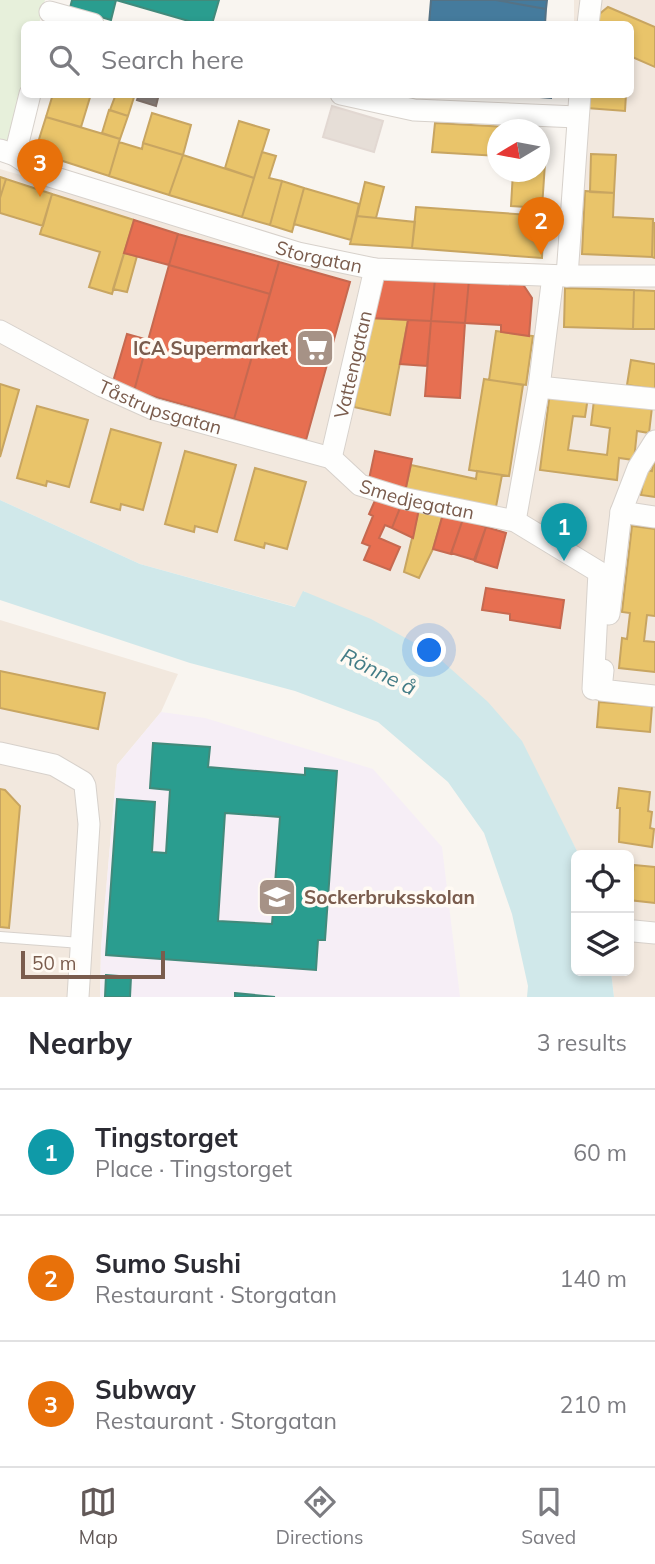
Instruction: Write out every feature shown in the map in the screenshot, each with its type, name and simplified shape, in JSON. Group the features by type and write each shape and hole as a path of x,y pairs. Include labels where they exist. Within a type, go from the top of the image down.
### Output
{"street":[{"path":"588,21 591,0"},
{"path":"50,12 82,21"},
{"path":"7,153 28,98"},
{"path":"359,98 414,110 577,117"},
{"path":"579,98 560,276 515,521 598,572 597,689"},
{"name":"Storgatan","path":"7,153 43,174 298,253 375,269 560,276 655,276"},
{"name":"Vattengatan","path":"331,458 375,269"},
{"name":"Tåstrupsgatan","path":"0,331 102,386 153,409 331,458"},
{"path":"538,387 655,399"},
{"path":"597,689 621,512 638,468 655,441"},
{"name":"Smedjegatan","path":"331,458 360,485 401,498 515,521"},
{"path":"621,512 655,517"},
{"path":"597,689 655,696"},
{"path":"0,753 54,765 85,786 89,824 78,997"}],"lane":[{"path":"0,937 81,943"}],"shaded area":[{"path":"574,0 655,0 655,997 614,997 612,976 634,976 634,850 576,850 554,808 304,591 296,607 140,564 0,500 0,169 359,275 545,280 558,265 573,98 634,98 634,21 574,21"},
{"path":"0,620 178,674 161,712 117,765 101,948 100,997 0,997"},
{"name":"Sockerbruksskolan","path":"161,712 205,718 373,769 442,847 460,997 100,997 101,948 117,765"}],"green space":[{"path":"0,0 45,0 40,21 21,21 21,91 7,146 0,144"}],"water":[{"name":"Rönne å","path":"0,500 140,564 295,607 303,591 371,619 433,653 488,702 522,741 576,850 571,850 571,976 612,976 614,997 527,997 528,986 512,914 484,833 448,782 378,722 295,691 190,663 0,600"}],"building: Homes":[{"path":"608,7 655,27 655,67 634,58 634,21 592,20"},
{"path":"52,98 90,98 81,127 46,117"},
{"path":"114,98 134,98 128,116 110,110"},
{"path":"587,98 626,98 625,111 587,108"},
{"path":"109,110 128,116 120,139 102,133"},
{"path":"152,113 191,125 183,155 143,143"},
{"path":"46,117 120,139 109,176 35,152"},
{"path":"239,121 269,130 254,178 225,168"},
{"path":"435,123 487,126 487,155 432,152"},
{"path":"119,142 142,149 143,143 183,155 169,195 109,176"},
{"path":"262,152 276,156 269,178 282,181 270,225 242,217"},
{"path":"591,154 616,155 614,193 590,192"},
{"path":"183,155 254,178 242,217 169,195"},
{"path":"0,177 6,179 0,198"},
{"path":"6,179 52,194 43,226 0,213 0,198"},
{"path":"282,181 304,188 292,232 270,225"},
{"path":"365,182 384,187 376,218 357,216"},
{"path":"512,182 544,182 542,208 511,206"},
{"path":"304,188 359,204 351,240 294,224"},
{"path":"585,191 614,193 613,217 653,219 652,257 582,254"},
{"path":"52,194 134,220 112,294 89,287 100,252 40,234"},
{"path":"416,207 544,216 542,258 412,248"},
{"path":"357,216 415,222 412,248 350,244"},
{"path":"655,223 655,258 652,257"},
{"path":"124,253 137,256 127,292 113,289"},
{"path":"565,288 634,290 633,329 564,327"},
{"path":"634,290 655,291 655,329 633,329"},
{"path":"371,318 408,320 390,415 354,407"},
{"path":"496,331 533,336 526,385 489,380"},
{"path":"631,360 655,364 655,389 627,385"},
{"path":"484,379 523,385 509,476 469,470"},
{"path":"0,384 19,390 0,457"},
{"path":"550,392 588,397 585,417 573,416 568,450 607,455 610,428 591,425 594,400 652,407 649,433 637,431 634,460 619,458 617,480 540,470"},
{"path":"37,406 88,420 69,487 47,481 46,486 17,478"},
{"path":"111,429 161,443 143,510 121,504 120,510 91,502"},
{"path":"185,451 236,465 217,532 195,526 194,532 165,524"},
{"path":"655,451 655,497 641,495 645,470 652,471"},
{"path":"411,465 476,479 477,471 502,475 495,512 405,492"},
{"path":"255,468 306,482 287,549 265,543 264,548 235,540"},
{"path":"419,509 443,514 433,549 419,578 404,572"},
{"path":"632,526 655,529 655,616 647,615 644,641 655,642 655,672 619,668 622,638 627,639 630,613 622,612"},
{"path":"0,671 105,693 98,729 0,708"},
{"path":"599,702 652,706 650,732 597,727"},
{"path":"619,788 650,792 648,811 652,812 650,828 654,829 652,847 619,842"},
{"path":"0,789 5,790 20,806 9,928 0,927"},
{"path":"634,865 655,867 655,903 634,901"}],"building: Shops":[{"path":"134,220 178,234 169,265 124,253"},
{"path":"178,234 279,262 270,294 169,265"},
{"path":"279,262 350,282 306,440 234,419"},
{"path":"169,265 270,294 234,419 134,391"},
{"path":"381,275 435,279 431,321 371,318"},
{"path":"435,279 469,280 465,323 431,321"},
{"path":"469,280 522,283 532,298 529,336 501,332 501,325 465,323"},
{"path":"408,320 431,321 427,366 400,364"},
{"path":"431,321 465,323 460,398 425,396"},
{"path":"127,334 148,340 134,391 112,385"},
{"path":"375,451 412,459 405,492 368,484"},
{"path":"377,496 402,503 392,528 385,525 379,538 400,547 390,570 364,560 370,546 362,543 373,516 369,514"},
{"path":"402,503 419,509 413,538 392,528"},
{"path":"443,514 463,519 451,554 433,549"},
{"path":"463,519 486,527 474,560 451,553"},
{"path":"486,527 506,533 497,568 475,561"},
{"path":"486,588 564,600 560,628 510,620 510,614 482,610"}],"building: Schools":[{"path":"72,0 116,0 111,20 70,8"},
{"path":"116,0 219,0 213,21 189,21"},
{"path":"153,743 210,747 208,767 305,775 305,768 337,771 325,940 318,940 316,970 106,955 117,799 155,802 152,852 166,853 170,790 150,788","holes":["225,813 280,817 272,924 218,921"]},
{"path":"106,975 131,977 130,997 105,997"},
{"path":"235,993 275,997 235,997"}],"building: Public":[{"path":"431,0 496,0 546,9 545,21 429,21"},
{"path":"496,0 547,0 546,9"}],"building: Industry":[{"path":"138,98 158,98 156,106"}],"building: Other":[{"path":"332,106 383,121 374,152 323,137"}],"place":[{"name":"Subway","path":"40,197"},
{"name":"Sumo Sushi","path":"541,255"},
{"name":"ICA Supermarket","path":"315,348"},
{"name":"Tingstorget","path":"564,561"},
{"name":"Sockerbruksskolan","path":"277,897"}]}
